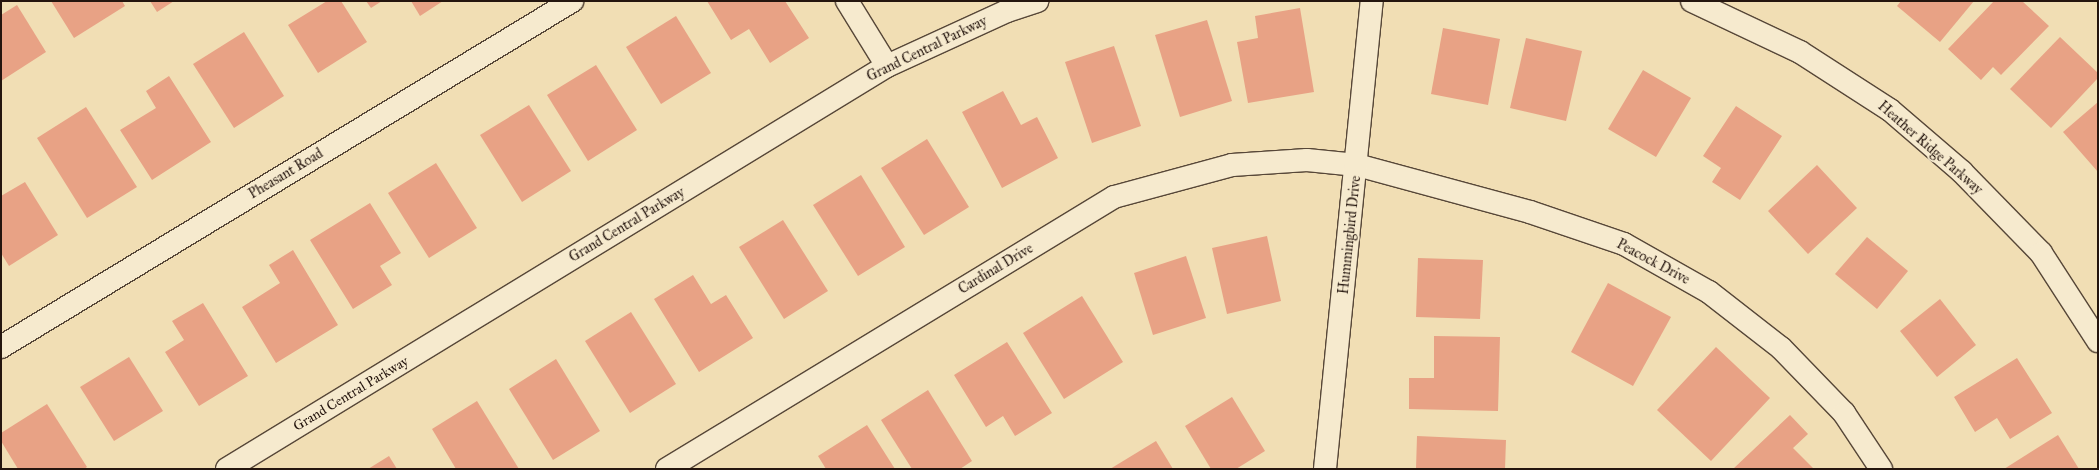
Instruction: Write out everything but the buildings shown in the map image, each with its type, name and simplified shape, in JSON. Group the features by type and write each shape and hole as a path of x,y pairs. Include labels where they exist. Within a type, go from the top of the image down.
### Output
{"street":[{"name":"Pheasant Road","path":"1,347 572,1"},
{"path":"847,1 887,66"},
{"name":"Grand Central Parkway","path":"227,469 887,66 1007,11 1037,1"},
{"name":"Hummingbird Drive","path":"1325,469 1357,165 1372,1"},
{"name":"Heather Ridge Parkway","path":"1692,1 1800,52 1890,110 1962,172 2041,253 2098,341"},
{"name":"Cardinal Drive","path":"667,469 1114,197 1232,165 1307,160 1357,165"},
{"name":"Peacock Drive","path":"1357,165 1530,212 1624,244 1709,292 1781,348 1844,413 1881,469"}]}
